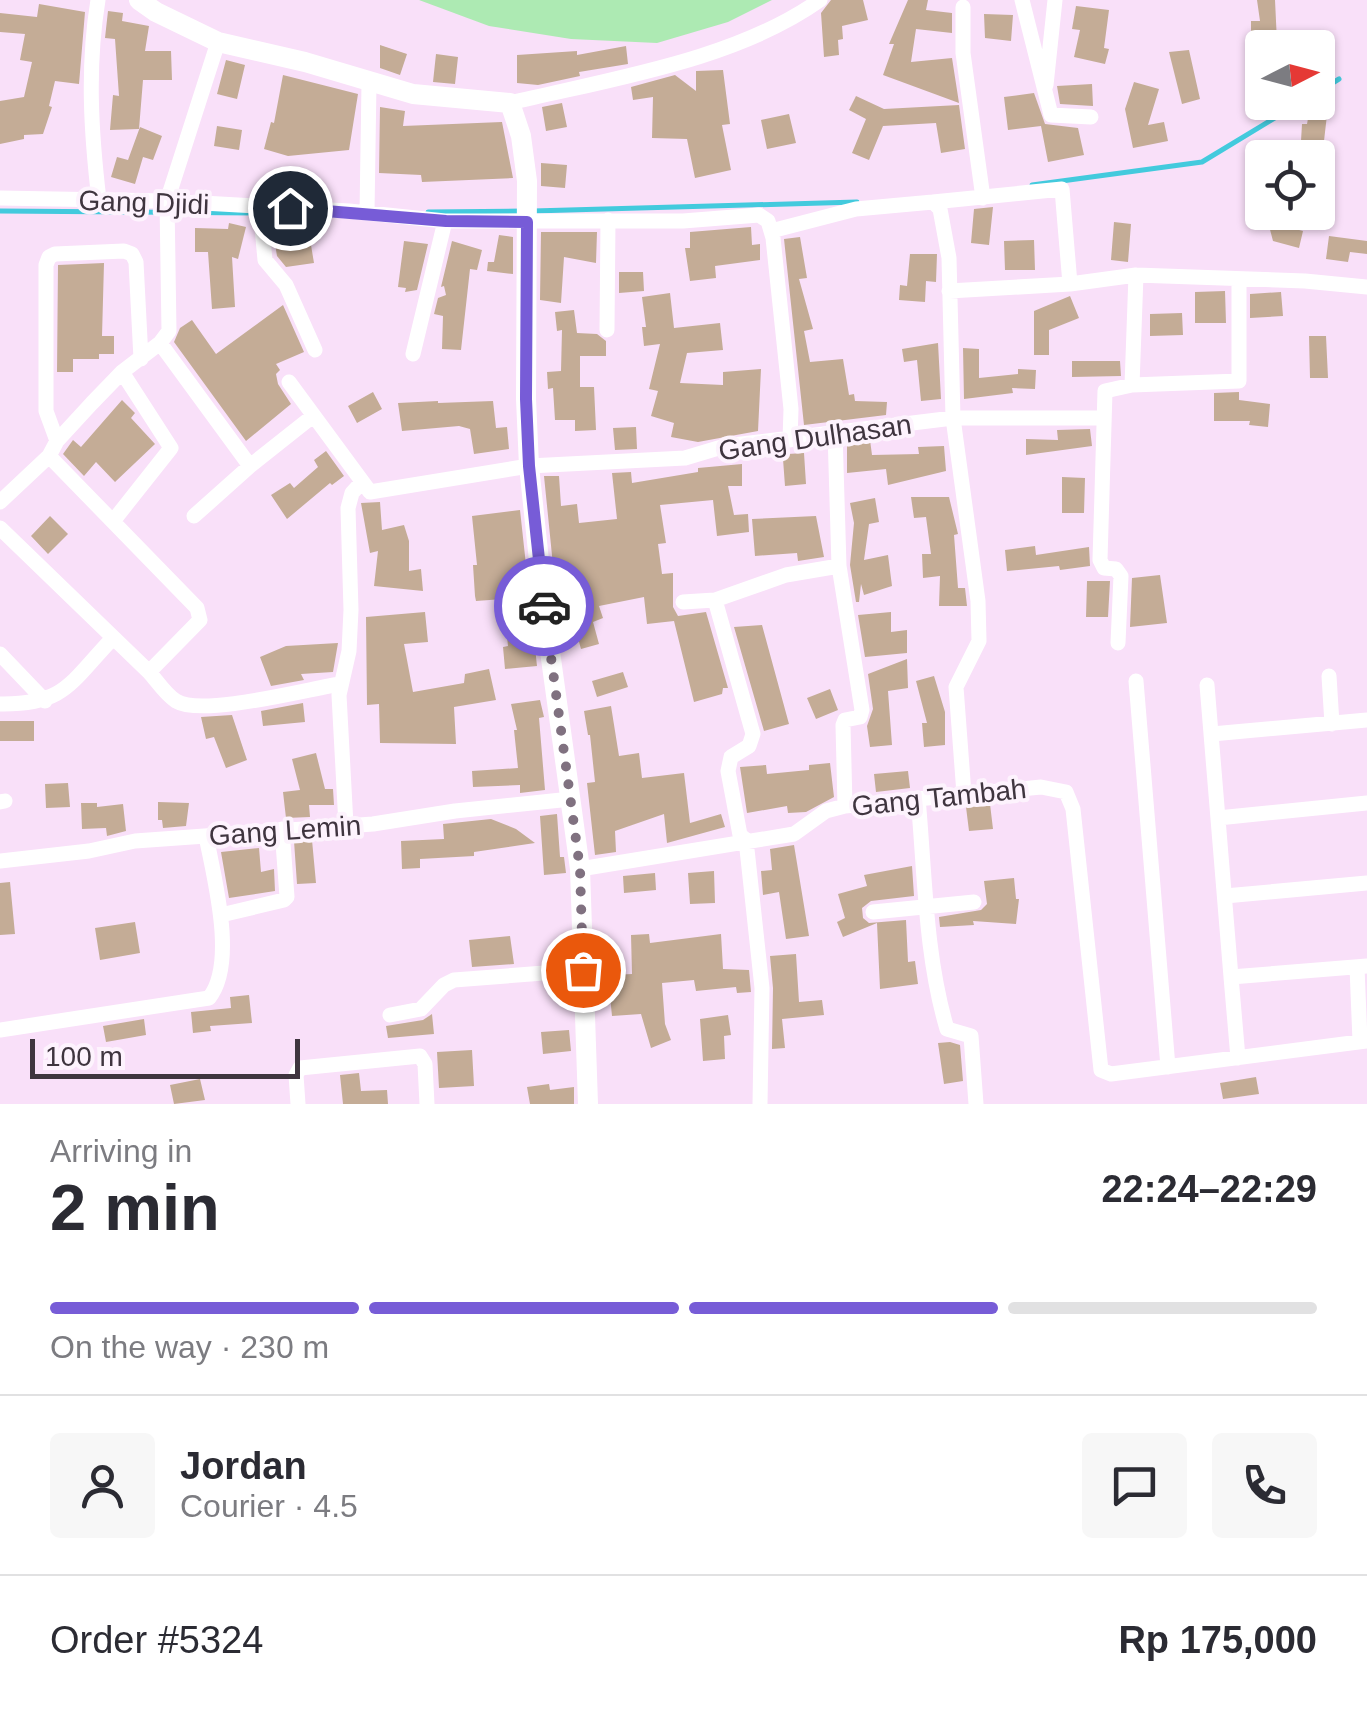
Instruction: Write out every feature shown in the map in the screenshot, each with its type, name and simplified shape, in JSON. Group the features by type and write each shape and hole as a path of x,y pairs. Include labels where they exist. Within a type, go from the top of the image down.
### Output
{"street":[{"path":"98,0 90,78 98,200"},
{"path":"139,0 218,42 305,62 369,83 450,100 510,103 632,74 730,44 781,23 820,0"},
{"path":"1022,0 1044,98 1054,118 1091,118"},
{"path":"1044,98 1056,0"},
{"path":"963,6 962,53 983,198"},
{"path":"0,502 49,456 57,440 122,372 160,343 168,331 167,201 218,42"},
{"path":"367,213 369,83"},
{"path":"510,103 520,136 527,215 529,466 580,869 588,1104"},
{"path":"790,440 791,409 772,231 856,209 1062,189 1070,284"},
{"name":"Gang Djidi","path":"0,198 167,201 446,221 527,215 682,221 759,214 768,220 772,231"},
{"path":"941,203 949,258 953,418 980,632 977,647 956,686 964,794"},
{"path":"260,206 264,260 286,285 315,350"},
{"path":"607,330 608,220"},
{"path":"412,354 446,221"},
{"path":"57,440 46,411 49,257 124,251 132,254 136,262 141,359"},
{"path":"949,291 1070,284 1136,275 1367,287"},
{"path":"1132,385 1136,275"},
{"path":"1118,643 1121,576 1116,569 1104,568 1100,560 1102,418 1106,390 1132,385 1239,381 1239,279"},
{"path":"160,343 250,466"},
{"path":"114,520 171,448 122,372"},
{"path":"289,382 361,483 352,493 348,508 351,610 349,651 340,684 346,825"},
{"path":"194,516 314,416"},
{"name":"Gang Dulhasan","path":"361,483 370,492 529,466 685,458 725,446 953,418 1102,418"},
{"path":"835,432 840,566 862,710 860,717 842,724 845,806"},
{"path":"49,456 200,614 200,620 148,672"},
{"path":"0,528 175,701 194,706 285,697 340,684"},
{"path":"683,602 715,600 786,575 840,566"},
{"path":"715,600 753,734 750,746 731,757 728,770 740,835 746,840 762,988 760,1104"},
{"path":"0,704 45,701 57,696 112,640"},
{"path":"0,654 45,701"},
{"path":"1329,676 1332,724"},
{"path":"1136,682 1168,1067"},
{"path":"1207,685 1238,1058"},
{"path":"1212,734 1367,720"},
{"name":"Gang Tambah","path":"580,869 794,834 826,811 845,806 1041,787 1066,792 1073,809 1101,1070 1111,1074 1364,1041"},
{"path":"918,798 940,1008 946,1029 971,1036 976,1104"},
{"name":"Gang Lemin","path":"0,861 89,851 136,841 372,824 571,799"},
{"path":"1218,818 1367,804"},
{"path":"221,914 287,897 282,830"},
{"path":"0,1030 209,998 216,988 222,947 221,914 206,836"},
{"path":"1225,896 1367,882"},
{"path":"874,912 974,902"},
{"path":"1231,976 1362,966 1364,1041"},
{"path":"390,1015 422,1010 444,985 454,980 583,970"},
{"path":"298,1104 296,1075 300,1068 420,1056 425,1064 427,1104"}],"green space":[{"path":"419,0 772,0 728,22 657,43 571,39 489,26"}],"building":[{"path":"831,0 863,0 868,20 842,26 839,55 824,57 821,13"},
{"path":"908,0 928,0 926,10 952,13 952,33 916,29 911,62 952,58 959,103 883,75 894,44 889,44"},
{"path":"1257,0 1275,0 1276,30 1251,30 1251,21 1260,21"},
{"path":"39,4 85,12 79,84 55,81 43,134 24,135 24,139 0,144 0,101 24,97 32,62 20,60 25,34 0,32 0,13 37,17"},
{"path":"1076,6 1109,10 1105,64 1074,57 1080,30 1072,29"},
{"path":"108,11 123,13 122,21 149,26 145,51 171,51 172,80 143,80 139,129 110,130 113,95 119,96 115,39 105,38"},
{"path":"984,14 1013,15 1011,41 985,38"},
{"path":"380,45 407,54 400,75 380,68"},
{"path":"626,46 628,64 579,72 580,76 538,85 517,83 517,55 577,51 577,55"},
{"path":"1189,50 1200,99 1182,104 1169,52"},
{"path":"436,54 458,57 455,84 433,82"},
{"path":"226,60 245,65 237,99 217,94"},
{"path":"723,70 730,124 722,125 731,170 695,178 687,139 652,138 653,97 633,100 631,87 675,75 696,91 696,71"},
{"path":"283,75 358,94 349,150 288,156 264,149 271,122 274,123"},
{"path":"1134,82 1159,89 1148,125 1164,122 1168,141 1133,148 1125,109"},
{"path":"1092,84 1093,106 1060,104 1057,86"},
{"path":"1034,93 1045,124 1078,128 1084,155 1048,162 1041,126 1008,130 1004,97"},
{"path":"856,96 884,109 959,105 965,149 941,153 936,123 883,126 869,160 852,153 866,119 849,110"},
{"path":"562,103 567,127 546,131 542,107"},
{"path":"380,107 405,111 403,126 502,122 513,178 422,182 421,175 379,173"},
{"path":"789,114 796,143 767,149 761,120"},
{"path":"1308,120 1326,120 1324,140 1301,140 1302,124"},
{"path":"217,126 242,130 239,150 214,146"},
{"path":"140,127 162,136 153,160 143,157 135,184 111,177 117,157 128,160"},
{"path":"541,163 567,165 565,188 541,186"},
{"path":"993,207 989,245 971,243 974,209"},
{"path":"1114,222 1131,224 1128,262 1111,260"},
{"path":"229,223 246,227 238,259 232,257 235,307 212,309 208,252 195,252 195,228 228,229"},
{"path":"751,227 752,245 760,244 760,260 715,266 716,278 690,281 685,248 690,248 690,232"},
{"path":"1270,230 1303,231 1299,248 1273,241"},
{"path":"541,232 597,232 596,263 564,257 561,303 540,300"},
{"path":"499,235 513,237 513,274 487,271 488,262 494,262"},
{"path":"1329,236 1367,241 1367,254 1350,252 1348,262 1326,259"},
{"path":"800,237 807,278 799,279 813,329 804,331 810,362 843,359 849,395 854,394 855,401 887,402 886,415 804,425 784,239"},
{"path":"310,239 314,263 286,267 277,256 275,244"},
{"path":"1034,240 1035,270 1005,270 1004,241"},
{"path":"404,241 428,244 417,290 405,292 406,288 398,287"},
{"path":"452,241 482,250 477,270 470,269 461,350 442,349 443,316 434,314 438,298 446,295 444,286 441,287"},
{"path":"910,254 937,254 936,282 926,281 925,302 899,300 900,285 907,286"},
{"path":"104,263 102,336 114,336 114,354 99,354 99,359 73,359 73,372 57,372 58,265"},
{"path":"619,272 643,272 644,291 619,293"},
{"path":"1225,291 1226,323 1195,323 1195,292"},
{"path":"1281,292 1283,316 1250,318 1250,294"},
{"path":"670,293 674,328 720,323 723,350 687,353 680,383 723,385 723,372 761,369 758,431 698,442 671,437 674,423 651,416 658,391 649,389 660,344 644,346 642,297"},
{"path":"1070,296 1079,318 1049,330 1049,355 1034,355 1034,311"},
{"path":"283,305 304,352 276,364 280,370 276,374 278,384 291,404 246,441 174,342 180,328 192,320 216,354"},
{"path":"574,310 577,333 597,334 606,341 606,356 580,356 580,387 594,387 596,430 575,431 575,420 555,420 553,388 548,389 547,372 561,371 562,330 557,331 555,312"},
{"path":"1182,313 1183,335 1150,336 1150,314"},
{"path":"1309,336 1326,336 1328,378 1310,378"},
{"path":"938,343 941,399 921,401 917,360 904,362 902,349"},
{"path":"963,348 979,349 979,378 1018,374 1018,369 1036,370 1035,389 1012,388 1013,393 964,399"},
{"path":"1072,361 1120,361 1121,376 1072,377"},
{"path":"373,392 382,409 357,423 348,406"},
{"path":"1239,392 1239,400 1270,404 1268,427 1249,425 1250,421 1214,421 1214,393"},
{"path":"122,400 135,413 131,418 155,444 115,482 96,462 84,476 63,454 73,440 81,447"},
{"path":"493,401 496,428 507,427 509,449 474,454 470,429 459,426 402,431 398,403"},
{"path":"636,427 637,449 615,450 613,428"},
{"path":"1090,429 1092,446 1026,455 1026,439 1058,440 1057,430"},
{"path":"870,440 872,455 919,454 918,447 944,446 946,471 888,485 886,469 847,473 847,442"},
{"path":"326,451 344,476 287,519 271,495 290,483 294,488 318,467 314,460"},
{"path":"804,453 806,484 785,486 783,459 788,454"},
{"path":"742,464 742,486 728,486 734,515 748,514 749,532 717,536 713,500 660,505 666,543 658,544 662,574 673,573 673,607 678,616 706,612 728,688 723,688 722,694 694,702 674,621 647,624 644,597 599,606 603,618 593,622 599,644 581,649 576,631 580,630 567,594 556,595 544,476 559,476 561,506 577,504 579,523 617,519 612,473 631,472 632,483 698,472 698,468"},
{"path":"1062,477 1085,478 1084,513 1062,513"},
{"path":"911,497 949,497 958,534 954,535 958,588 965,588 967,606 939,606 940,576 923,578 922,554 931,554 926,517 914,518"},
{"path":"875,498 879,522 869,524 864,560 888,555 892,586 864,595 861,584 856,602 850,565 854,523 850,503"},
{"path":"380,502 382,530 404,525 409,541 409,571 421,569 423,591 374,586 378,551 370,553 361,503"},
{"path":"520,510 537,666 505,669 503,647 508,646 503,599 476,601 472,516"},
{"path":"50,516 68,534 48,554 31,536"},
{"path":"816,516 824,557 798,561 797,553 755,556 752,519"},
{"path":"1035,546 1036,555 1089,547 1090,566 1007,571 1005,550"},
{"path":"1160,575 1167,623 1130,627 1132,578"},
{"path":"1087,581 1110,581 1108,617 1086,617"},
{"path":"425,612 428,642 404,644 413,692 464,683 465,674 489,669 496,700 454,707 456,744 380,743 379,704 367,705 366,617"},
{"path":"891,612 891,632 907,630 907,653 865,657 858,615"},
{"path":"762,625 789,724 764,731 734,627"},
{"path":"338,643 333,672 301,674 304,680 271,686 260,657 286,646"},
{"path":"907,659 908,688 888,691 892,745 870,747 867,726 873,709 868,674"},
{"path":"623,672 628,687 597,697 592,681"},
{"path":"934,676 945,712 945,745 924,747 922,723 927,723 916,681"},
{"path":"830,689 838,710 816,719 807,698"},
{"path":"540,700 544,717 539,718 545,790 520,793 520,785 473,787 472,771 518,768 517,730 511,704"},
{"path":"303,703 305,722 263,726 261,711"},
{"path":"611,706 619,756 639,753 642,778 684,773 690,823 721,814 725,827 667,843 664,814 615,831 616,852 595,855 587,783 595,782 584,711"},
{"path":"232,715 247,760 226,768 214,737 206,739 201,717"},
{"path":"0,721 34,721 34,741 0,741"},
{"path":"316,753 325,789 333,789 334,805 309,805 310,817 286,818 283,792 300,790 292,759"},
{"path":"830,763 834,797 806,812 788,813 787,806 747,813 740,767 766,765 767,774 809,770 809,765"},
{"path":"908,771 910,788 876,792 874,774"},
{"path":"68,783 70,807 46,808 45,784"},
{"path":"158,802 189,803 186,826 163,828 162,820 158,820"},
{"path":"81,803 97,803 97,807 123,804 126,831 107,836 106,828 82,829"},
{"path":"990,804 993,829 969,831 966,807"},
{"path":"557,814 560,857 564,857 566,873 544,875 540,816"},
{"path":"491,819 516,829 535,843 474,852 474,856 420,859 420,868 402,869 401,841 444,839 443,824"},
{"path":"312,840 316,883 297,884 294,841"},
{"path":"794,845 809,936 786,939 779,892 763,895 761,871 772,870 770,849"},
{"path":"259,848 261,872 274,869 275,891 229,898 221,852"},
{"path":"912,866 914,896 871,901 862,908 863,918 869,923 906,920 908,962 915,961 918,984 880,989 877,923 843,937 837,922 845,918 838,894 867,886 864,875"},
{"path":"714,871 715,903 690,904 688,873"},
{"path":"655,873 656,890 624,893 623,876"},
{"path":"1014,878 1019,899 1016,924 973,921 974,925 940,927 939,917 981,910 987,904 984,881"},
{"path":"10,882 15,934 0,935 0,883"},
{"path":"135,922 140,953 100,960 95,928"},
{"path":"649,934 650,943 721,934 723,969 749,970 751,992 737,993 736,987 696,991 694,980 662,983 665,1024 671,1040 651,1048 641,1014 612,1016 610,996 614,996 612,975 632,974 631,935"},
{"path":"510,936 514,964 472,967 469,940"},
{"path":"796,954 799,1002 822,1000 824,1015 782,1019 785,1048 772,1049 770,956"},
{"path":"249,995 252,1023 210,1026 211,1031 193,1033 191,1012 231,1008 230,997"},
{"path":"432,1014 434,1034 388,1038 386,1026 423,1020"},
{"path":"728,1015 731,1035 724,1036 725,1059 703,1061 700,1019"},
{"path":"144,1019 146,1035 106,1042 103,1026"},
{"path":"569,1030 571,1051 543,1054 541,1032"},
{"path":"938,1043 960,1045 963,1081 944,1084"},
{"path":"472,1050 474,1086 439,1088 437,1052"},
{"path":"359,1073 361,1091 387,1090 388,1104 343,1104 340,1075"},
{"path":"1256,1077 1259,1094 1223,1099 1220,1083"},
{"path":"200,1079 205,1100 174,1104 170,1085"},
{"path":"549,1084 550,1090 574,1087 574,1104 530,1104 527,1087"}],"waterway":[{"path":"1335,81 1339,79"},
{"path":"1032,185 1202,162 1271,120"},
{"path":"533,211 857,202"},
{"path":"0,211 257,213"},
{"path":"428,212 522,211"}],"way so far":[{"path":"544,606 580,869 583,970"}],"route":[{"path":"290,208 446,221 527,222 526,399 544,606"}]}
